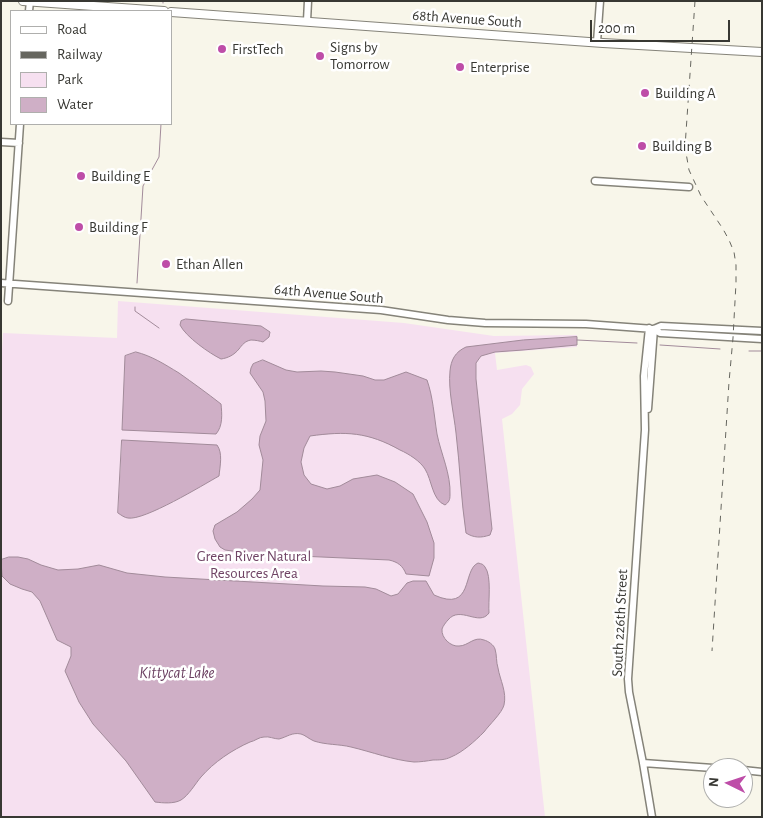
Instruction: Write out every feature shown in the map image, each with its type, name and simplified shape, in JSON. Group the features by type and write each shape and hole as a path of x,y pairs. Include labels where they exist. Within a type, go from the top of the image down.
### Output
{"main road":[{"path":"23,1 151,10"},
{"name":"68th Avenue South","path":"172,12 762,52"}],"street":[{"path":"306,21 308,1"},
{"path":"598,42 600,1"},
{"path":"8,301 20,125"},
{"path":"1,142 19,143"},
{"path":"595,182 689,187"},
{"name":"64th Avenue South","path":"1,283 380,310 448,320 485,323 586,324 652,328 661,326 762,331"},
{"name":"64th Avenue South","path":"652,328 660,333 762,339"},
{"name":"South 226th Street","path":"652,328 644,376 645,430 628,679 652,817"},
{"path":"643,763 703,767"}],"green space":[{"name":"Green River Natural Resources Area","path":"118,301 404,323 494,336 577,335 577,347 495,353 497,370 526,365 531,367 534,374 522,389 520,405 512,414 502,419 545,817 1,817 1,366 3,333 117,338"}],"water":[{"path":"186,319 261,326 270,332 269,337 263,342 247,341 233,355 221,359 204,349 187,335 180,325 181,321"},
{"path":"577,337 577,345 495,352 481,356 476,363 476,379 492,529 490,535 484,537 469,535 466,533 450,386 451,367 454,357 466,347 523,340"},
{"path":"136,352 163,363 221,404 221,424 216,434 122,430 125,356"},
{"path":"263,360 286,370 297,372 335,372 384,380 406,372 427,380 437,434 449,479 450,498 445,505 437,499 423,466 407,454 367,436 346,433 310,436 304,448 301,462 304,475 311,484 327,489 340,486 353,479 377,475 395,482 413,494 427,522 434,543 434,558 429,576 406,574 400,565 389,560 254,554 225,550 220,547 213,531 215,525 237,512 260,490 263,460 259,445 260,436 266,421 265,401 263,392 250,373 253,364"},
{"path":"122,440 217,445 221,456 219,476 147,514 126,518 118,513"},
{"name":"Kittycat Lake","path":"9,557 28,559 58,570 99,565 127,573 165,577 365,587 376,589 391,596 398,594 407,583 426,581 434,595 447,599 456,599 461,595 473,567 478,563 483,565 487,571 489,613 485,617 480,618 464,615 453,616 444,625 442,632 447,641 456,646 462,646 477,639 491,643 496,651 497,666 504,691 504,705 498,715 477,739 460,752 446,759 419,762 406,761 351,747 319,742 298,734 292,734 279,739 262,737 217,761 181,800 172,803 155,802 126,761 93,724 79,702 65,671 71,656 71,647 57,640 40,601 32,592 10,584 2,576 1,560"}],"waterway":[{"path":"137,283 143,186 159,157 161,125"},
{"path":"135,307 135,311 159,328"},
{"path":"577,340 637,343"},
{"path":"660,345 720,349"},
{"path":"749,351 762,351"}],"railway":[{"path":"695,1 685,147 689,170 701,196 729,240 734,252 736,265 733,338 712,651"}],"place":[{"name":"FirstTech","path":"222,49"},
{"name":"Signs by Tomorrow","path":"320,56"},
{"name":"Enterprise","path":"460,67"},
{"name":"Building A","path":"645,93"},
{"name":"Building B","path":"642,146"},
{"name":"Building E","path":"81,176"},
{"name":"Building F","path":"79,227"},
{"name":"Ethan Allen","path":"166,264"}]}
